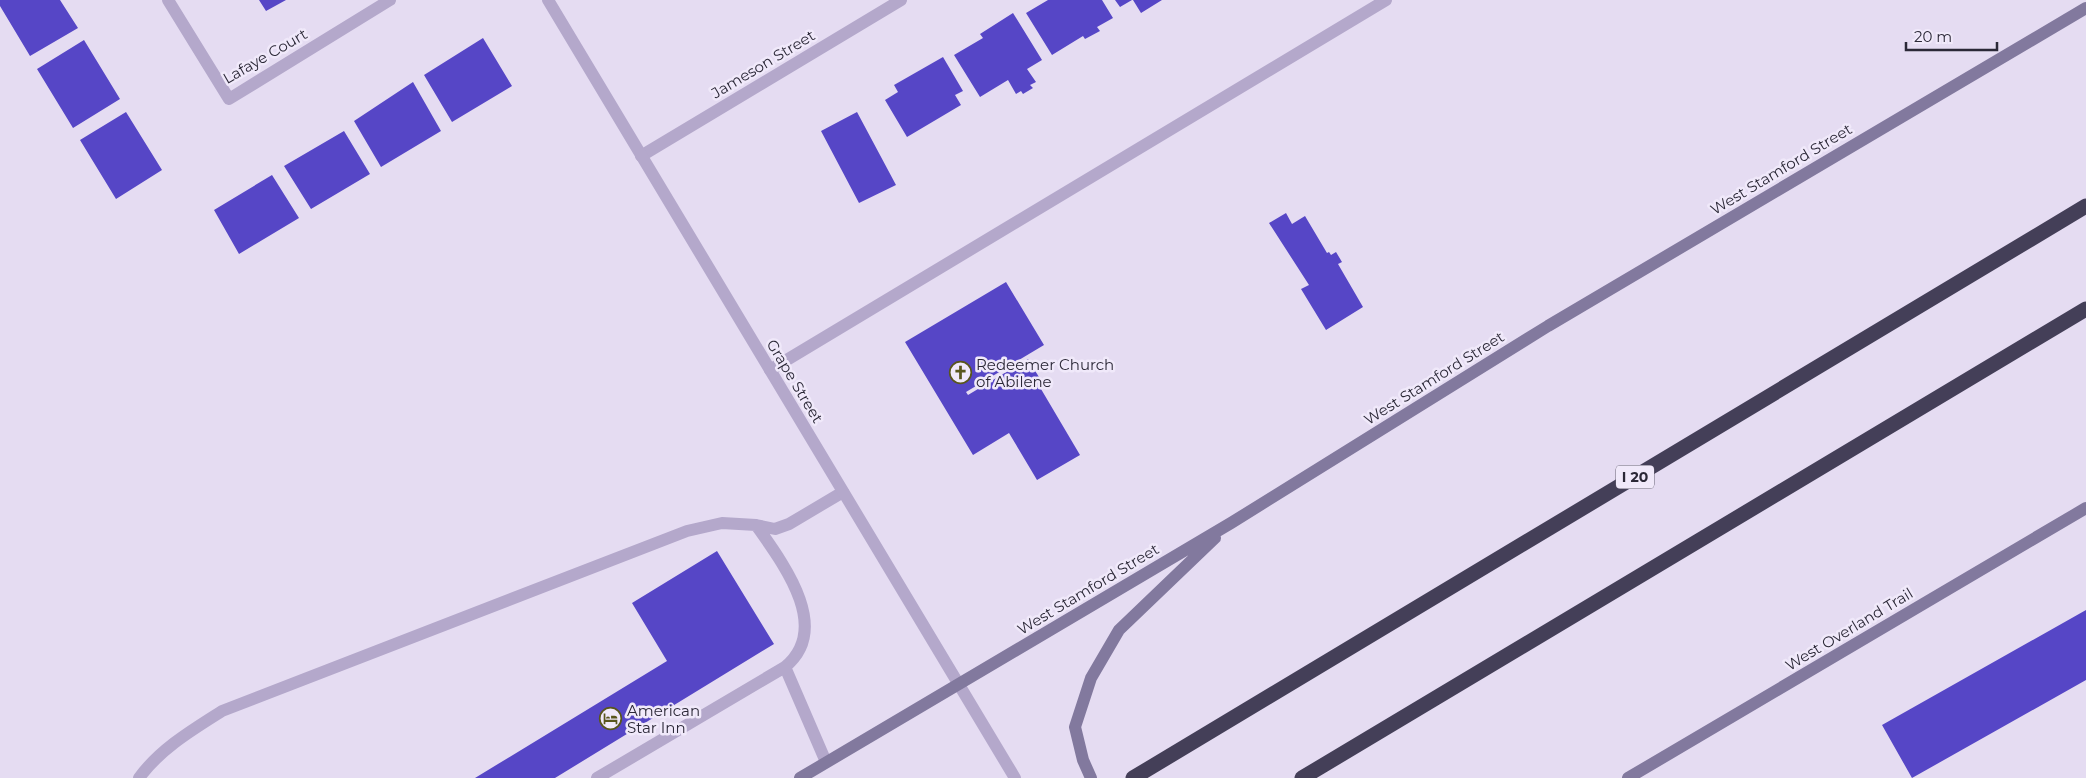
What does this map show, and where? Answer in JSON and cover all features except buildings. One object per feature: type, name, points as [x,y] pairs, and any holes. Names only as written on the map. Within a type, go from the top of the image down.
[{"type":"highway","name":"I 20","points":[[1133,778],[2086,206]]},
{"type":"highway","points":[[1302,778],[2086,309]]},
{"type":"main road","name":"West Stamford Street","points":[[800,778],[1231,522],[1557,321],[2086,8]]},
{"type":"main road","name":"West Overland Trail","points":[[1628,778],[2086,508]]},
{"type":"main road","points":[[1091,778],[1083,760],[1075,727],[1091,678],[1119,630],[1231,522]]},
{"type":"street","name":"Lafaye Court","points":[[168,0],[229,99],[390,0]]},
{"type":"street","name":"Grape Street","points":[[548,0],[1016,778]]},
{"type":"street","name":"Jameson Street","points":[[642,156],[902,0]]},
{"type":"street","points":[[770,370],[1386,0]]},
{"type":"street","points":[[139,778],[149,764],[175,742],[222,710],[687,531],[722,523],[756,525],[775,529],[789,524],[843,492]]},
{"type":"street","points":[[596,778],[785,667],[795,659],[803,642],[805,622],[798,594],[779,557],[756,525]]},
{"type":"street","points":[[785,667],[826,762]]},
{"type":"place","name":"Redeemer Church of Abilene","points":[[960,373]]},
{"type":"place","name":"American Star Inn","points":[[611,719]]}]
